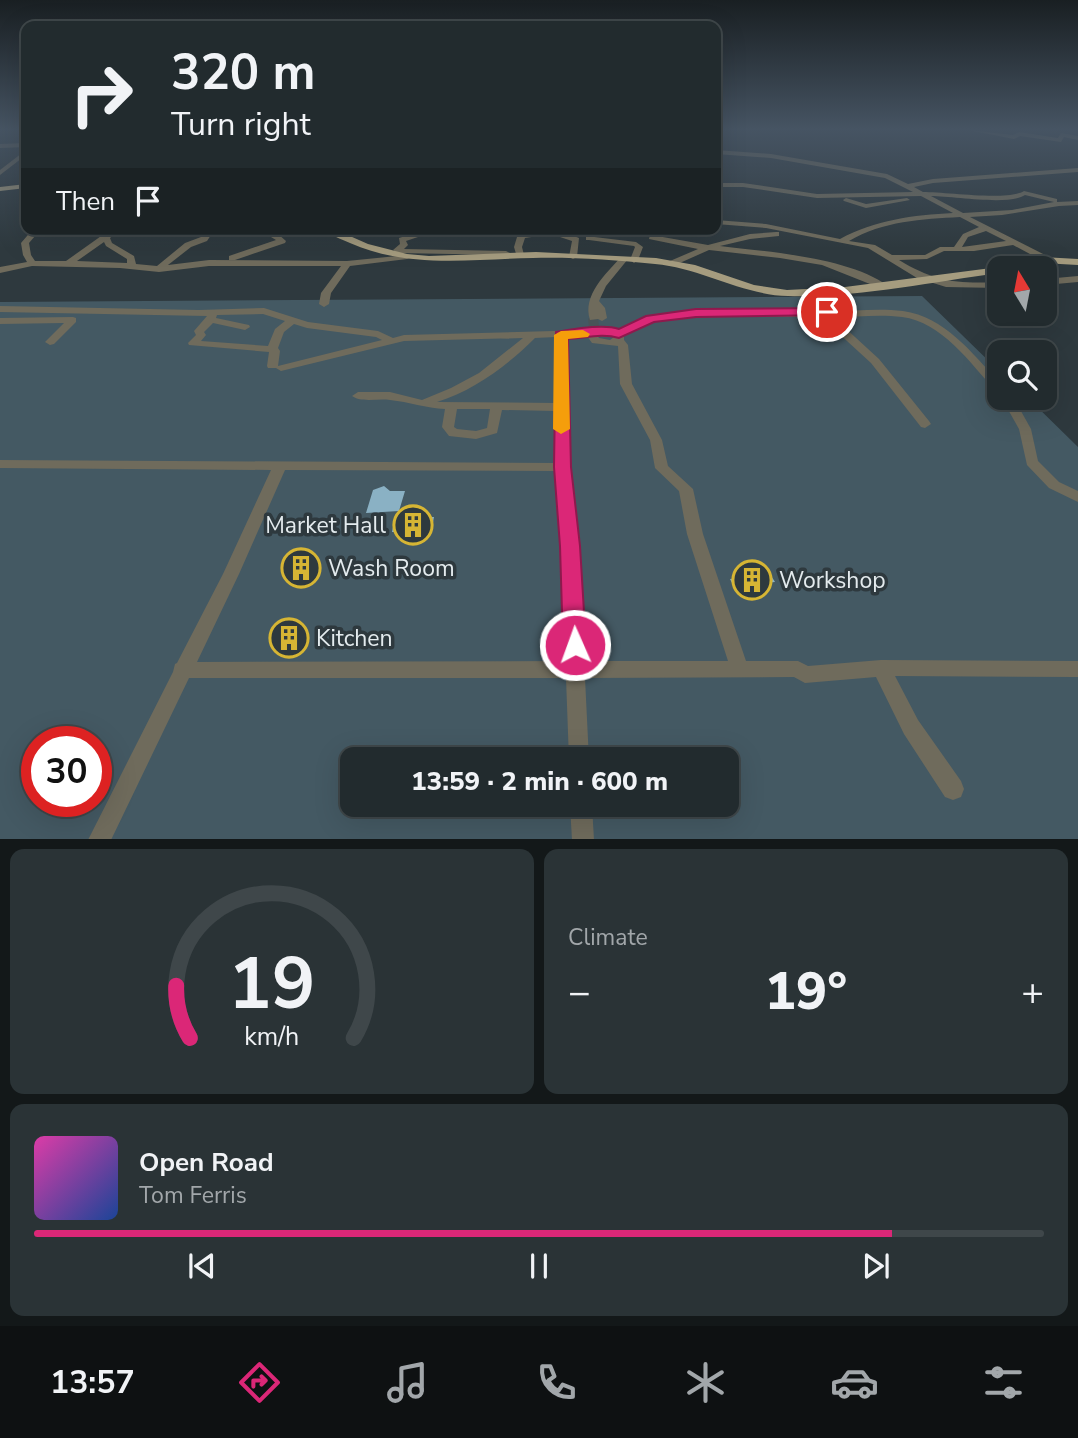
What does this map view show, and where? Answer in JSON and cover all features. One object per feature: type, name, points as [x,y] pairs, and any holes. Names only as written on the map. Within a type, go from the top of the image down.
[{"type":"main road","points":[[0,189],[21,187]]},
{"type":"main road","points":[[340,235],[373,249],[407,257],[520,254],[673,263],[766,291],[810,293],[987,272]]},
{"type":"main road","points":[[1057,261],[1078,262]]},
{"type":"street","points":[[856,169],[887,176],[910,186],[1041,256]]},
{"type":"street","points":[[910,186],[967,178],[1078,170]]},
{"type":"street","points":[[967,178],[975,179]]},
{"type":"street","points":[[721,185],[836,197],[925,194],[991,198],[1019,201],[1013,206],[1021,209]]},
{"type":"street","points":[[991,198],[1021,196],[1024,193],[1078,203]]},
{"type":"street","points":[[836,197],[866,206],[906,200],[937,201]]},
{"type":"street","points":[[991,198],[1003,198]]},
{"type":"street","points":[[842,242],[852,235],[900,221],[1002,213],[1063,202]]},
{"type":"street","points":[[721,222],[804,233],[871,247],[926,281],[956,287],[987,286]]},
{"type":"street","points":[[730,222],[740,231]]},
{"type":"street","points":[[958,248],[971,231],[990,228]]},
{"type":"street","points":[[673,263],[709,248],[761,235],[804,233]]},
{"type":"street","points":[[32,235],[25,243],[32,263]]},
{"type":"street","points":[[69,263],[107,235]]},
{"type":"street","points":[[111,235],[109,244],[131,258],[132,266]]},
{"type":"street","points":[[159,269],[188,245],[204,239],[207,235]]},
{"type":"street","points":[[232,258],[282,241],[274,235]]},
{"type":"street","points":[[397,250],[404,244],[402,240],[410,235]]},
{"type":"street","points":[[435,235],[440,240],[439,248],[445,254]]},
{"type":"street","points":[[373,249],[445,254],[520,254],[517,235]]},
{"type":"street","points":[[565,235],[576,240],[573,257]]},
{"type":"street","points":[[653,235],[638,245],[629,260],[599,287],[592,307],[598,326],[592,338],[600,342],[619,337],[637,324],[662,316],[696,313],[903,314],[935,324],[948,333],[987,375]]},
{"type":"street","points":[[663,235],[709,248],[820,262],[847,269],[883,286]]},
{"type":"street","points":[[589,238],[638,245]]},
{"type":"street","points":[[888,258],[928,257],[943,249],[978,248],[1016,242]]},
{"type":"street","points":[[0,270],[32,263],[159,269],[209,263],[347,264],[407,257]]},
{"type":"street","points":[[324,304],[326,293],[347,264]]},
{"type":"street","points":[[1057,281],[1078,279]]},
{"type":"street","points":[[0,309],[212,316],[264,310],[315,327],[378,334],[390,340]]},
{"type":"street","points":[[827,312],[839,328],[875,361],[925,424]]},
{"type":"street","points":[[212,316],[245,327]]},
{"type":"street","points":[[212,316],[199,331],[201,335],[193,342],[272,349],[275,351],[276,367],[390,340],[421,337],[561,335],[598,326],[619,337],[623,349],[626,384],[636,408],[656,440],[662,468],[686,489],[695,534],[740,669]]},
{"type":"street","points":[[0,321],[73,320],[50,342]]},
{"type":"street","points":[[272,349],[279,331],[293,320]]},
{"type":"street","points":[[561,335],[562,467],[570,546],[578,747]]},
{"type":"street","points":[[420,403],[457,390],[508,358],[531,336]]},
{"type":"street","points":[[358,396],[390,396],[451,406],[561,407]]},
{"type":"street","points":[[451,406],[448,426],[453,433],[476,435],[493,429],[496,406]]},
{"type":"street","points":[[1015,410],[1026,429],[1032,462],[1054,485],[1078,497]]},
{"type":"street","points":[[0,464],[562,467]]},
{"type":"street","points":[[99,839],[231,574],[280,465]]},
{"type":"street","points":[[881,668],[911,727],[953,789]]},
{"type":"street","points":[[181,670],[798,669],[805,675],[881,668],[1078,668]]},
{"type":"street","points":[[582,817],[583,839]]},
{"type":"shaded area","points":[[922,296],[987,359],[987,410],[1040,410],[1078,447],[1078,839],[0,839],[0,302]]},
{"type":"building","points":[[384,486],[390,491],[405,491],[399,511],[366,513],[373,490]]},
{"type":"building","name":"Market Hall","points":[[395,517],[434,517],[431,533],[392,532]]},
{"type":"building","name":"Workshop","points":[[770,574],[775,582],[734,587],[730,579]]},
{"type":"building","name":"Kitchen","points":[[284,628],[301,629],[296,644],[278,642]]},
{"type":"tunnel","points":[[593,318],[594,327]]},
{"type":"slow traffic","points":[[561,429],[561,335],[583,334]]},
{"type":"place","name":"Market Hall","points":[[413,525]]},
{"type":"place","name":"Wash Room","points":[[301,568]]},
{"type":"place","name":"Workshop","points":[[752,580]]},
{"type":"place","name":"Kitchen","points":[[289,638]]},
{"type":"route","points":[[575,645],[570,546],[562,467],[561,335],[591,334],[605,328],[619,334],[651,319],[696,313],[827,312]]}]
